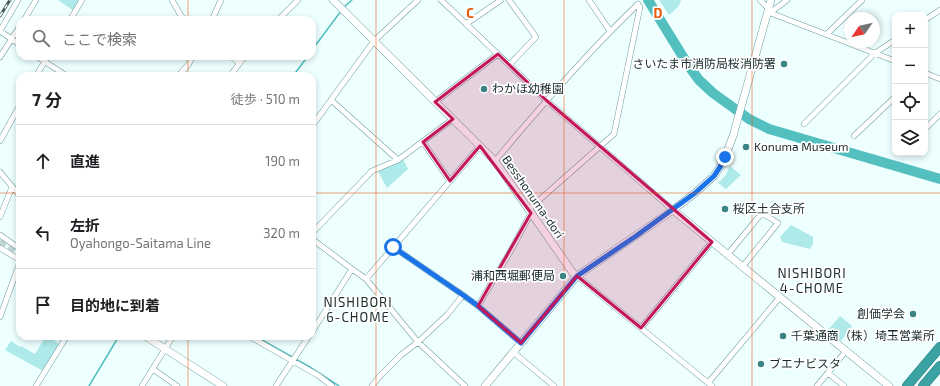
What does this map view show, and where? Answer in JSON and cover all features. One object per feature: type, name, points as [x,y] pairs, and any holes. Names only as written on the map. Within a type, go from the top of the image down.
[{"type":"highway","points":[[907,386],[940,347]]},
{"type":"highway","points":[[912,386],[940,354]]},
{"type":"highway","points":[[923,386],[940,366]]},
{"type":"highway","points":[[928,386],[940,372]]},
{"type":"street","points":[[16,42],[0,31],[18,0]]},
{"type":"street","points":[[26,16],[36,0]]},
{"type":"street","points":[[72,16],[82,0]]},
{"type":"street","points":[[172,0],[181,16]]},
{"type":"street","points":[[214,16],[221,0]]},
{"type":"street","points":[[282,16],[298,0]]},
{"type":"street","name":"Besshonuma-dori","points":[[333,0],[495,161],[573,273],[710,384]]},
{"type":"street","points":[[441,0],[546,100],[673,210],[888,386]]},
{"type":"street","points":[[466,24],[501,0]]},
{"type":"street","points":[[509,0],[536,37],[509,65]]},
{"type":"street","points":[[589,0],[610,31]]},
{"type":"street","points":[[760,0],[769,11],[892,60]]},
{"type":"street","points":[[485,386],[577,276],[673,210],[714,176],[730,146],[771,0]]},
{"type":"street","points":[[769,11],[787,0]]},
{"type":"street","points":[[827,34],[862,0]]},
{"type":"street","points":[[316,121],[374,41],[416,1]]},
{"type":"street","points":[[478,306],[510,252],[530,211],[614,134],[639,6],[610,31],[546,100],[495,161]]},
{"type":"street","points":[[928,18],[940,10]]},
{"type":"street","points":[[0,57],[16,32]]},
{"type":"street","points":[[804,124],[875,53],[892,42]]},
{"type":"street","points":[[435,102],[498,54]]},
{"type":"street","points":[[42,60],[61,72]]},
{"type":"street","points":[[182,72],[191,60]]},
{"type":"street","points":[[236,60],[239,63]]},
{"type":"street","points":[[233,72],[242,60]]},
{"type":"street","points":[[39,72],[45,62]]},
{"type":"street","points":[[928,74],[940,79]]},
{"type":"street","points":[[331,100],[398,160]]},
{"type":"street","points":[[854,136],[892,100]]},
{"type":"street","points":[[0,141],[16,112]]},
{"type":"street","points":[[928,126],[940,114]]},
{"type":"street","points":[[316,229],[372,170],[398,160],[453,119]]},
{"type":"street","points":[[423,142],[450,181]]},
{"type":"street","points":[[366,279],[480,146]]},
{"type":"street","points":[[0,172],[16,192]]},
{"type":"street","points":[[0,217],[12,187]]},
{"type":"street","points":[[728,254],[762,213],[778,223],[743,266]]},
{"type":"street","points":[[0,235],[16,245]]},
{"type":"street","points":[[316,242],[366,279],[418,342],[465,386]]},
{"type":"street","points":[[641,328],[712,242]]},
{"type":"street","points":[[393,247],[478,306],[521,343]]},
{"type":"street","points":[[0,248],[16,258]]},
{"type":"street","points":[[316,326],[352,269]]},
{"type":"street","points":[[0,317],[16,272]]},
{"type":"street","points":[[372,386],[401,355],[418,342],[447,315],[463,295]]},
{"type":"street","points":[[710,384],[780,297]]},
{"type":"street","points":[[36,386],[65,340]]},
{"type":"street","points":[[152,340],[223,386]]},
{"type":"street","points":[[142,386],[170,340]]},
{"type":"street","points":[[256,340],[294,360],[332,386]]},
{"type":"street","points":[[276,386],[306,340]]},
{"type":"street","points":[[817,386],[846,351]]},
{"type":"street","points":[[513,352],[554,386]]},
{"type":"street","points":[[153,368],[177,386]]},
{"type":"street","points":[[828,372],[844,386]]},
{"type":"highlighted area","points":[[498,54],[546,100],[712,242],[641,328],[577,276],[521,343],[478,306],[531,213],[480,146],[450,181],[423,142],[453,119],[435,102]]},
{"type":"shaded area","points":[[58,0],[82,0],[74,11]]},
{"type":"shaded area","points":[[659,0],[681,0],[679,6],[669,15]]},
{"type":"shaded area","points":[[403,159],[408,169],[387,188],[378,171]]},
{"type":"shaded area","points":[[730,166],[741,175],[726,189],[718,183],[726,175]]},
{"type":"shaded area","points":[[791,225],[813,237],[813,244],[810,249],[782,242],[780,237]]},
{"type":"shaded area","points":[[840,316],[852,326],[841,341],[828,330]]},
{"type":"shaded area","points":[[44,340],[53,340],[59,344],[43,371],[5,350],[11,341],[35,354]]},
{"type":"waterway","points":[[344,7],[352,0]]},
{"type":"waterway","points":[[648,0],[688,65],[699,80],[713,93],[749,119],[769,129],[940,179]]},
{"type":"waterway","points":[[316,45],[341,11]]},
{"type":"waterway","points":[[296,72],[305,60]]},
{"type":"waterway","points":[[89,386],[117,340]]},
{"type":"waterway","points":[[262,340],[308,366],[339,386]]},
{"type":"tunnel","points":[[0,241],[16,251]]},
{"type":"railway","points":[[0,16],[10,0]]},
{"type":"place","name":"さいたま市消防局桜消防署","points":[[784,64]]},
{"type":"place","name":"わかほ幼稚園","points":[[484,89]]},
{"type":"place","name":"Konuma Museum","points":[[746,147]]},
{"type":"place","name":"桜区土合支所","points":[[725,209]]},
{"type":"place","name":"浦和西堀郵便局","points":[[563,276]]},
{"type":"place","name":"創価学会","points":[[913,314]]},
{"type":"place","name":"千葉通商（株）埼玉営業所","points":[[783,336]]},
{"type":"place","name":"ブエナビスタ","points":[[761,364]]},
{"type":"district","name":"NISHIBORI 4-CHOME","points":[[812,280]]},
{"type":"district","name":"NISHIBORI 6-CHOME","points":[[358,310]]},
{"type":"route","points":[[393,247],[478,306],[521,343],[577,276],[673,210],[695,193],[714,176],[725,157]]}]
